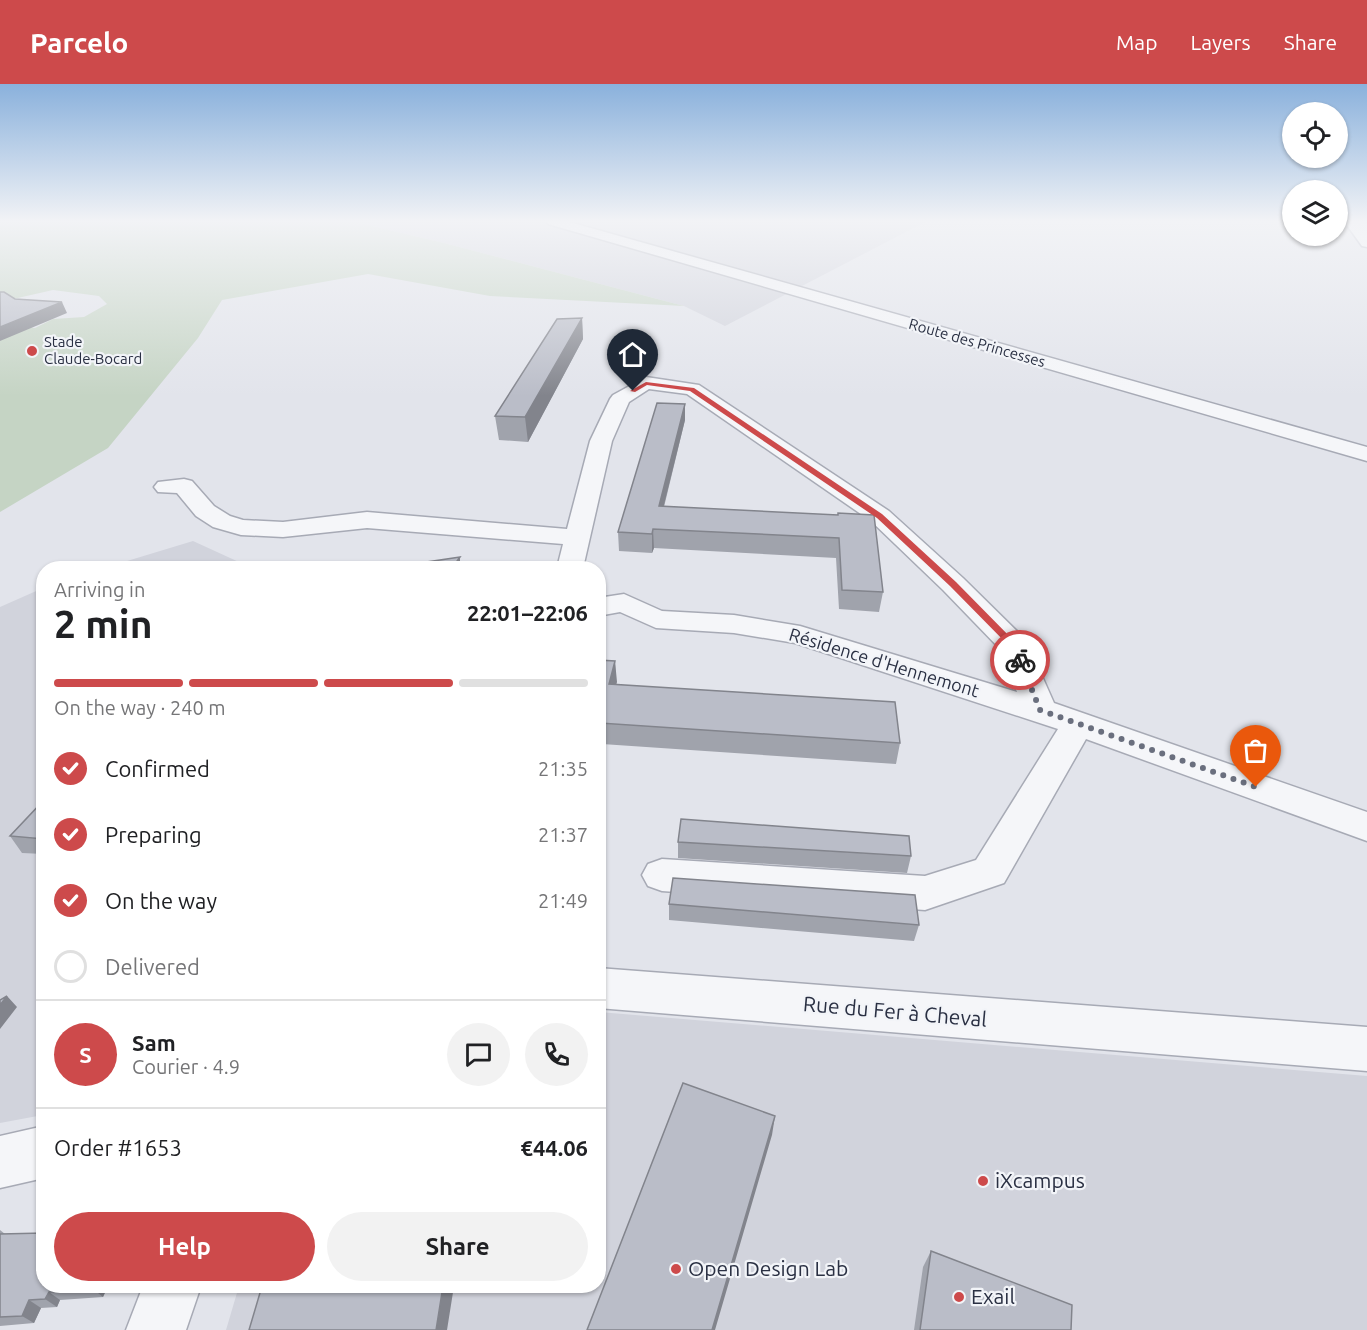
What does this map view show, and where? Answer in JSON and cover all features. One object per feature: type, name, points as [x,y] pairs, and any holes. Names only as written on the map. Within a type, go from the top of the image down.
[{"type":"street","name":"Route des Princesses","points":[[755,279],[1367,454]]},
{"type":"street","points":[[572,561],[601,441],[620,399],[646,383],[692,389],[880,516],[953,584],[1015,647],[1040,710]]},
{"type":"street","points":[[166,487],[184,486],[205,511],[224,522],[252,528],[274,530],[367,520],[578,538]]},
{"type":"street","name":"Résidence d'Hennemont","points":[[606,606],[624,603],[656,619],[734,624],[800,635],[1040,710],[1367,826]]},
{"type":"street","points":[[662,876],[925,893],[990,872],[1078,723]]},
{"type":"street","name":"Rue du Fer à Cheval","points":[[606,989],[1367,1049]]},
{"type":"street","points":[[0,1162],[36,1154]]},
{"type":"street","points":[[156,1330],[169,1293]]},
{"type":"shaded area","points":[[582,279],[815,279],[725,326],[684,306]]},
{"type":"shaded area","points":[[193,541],[237,561],[127,561]]},
{"type":"shaded area","points":[[36,591],[36,1116],[0,1123],[0,607]]},
{"type":"shaded area","name":"iXcampus","points":[[606,1013],[1367,1076],[1367,1330],[226,1330],[237,1293],[606,1293]]},
{"type":"green space","points":[[0,279],[339,279],[222,300],[198,338],[108,448],[0,512],[0,324],[35,328],[53,319],[84,317],[107,304],[99,296],[53,290],[0,302]]},
{"type":"green space","points":[[397,279],[582,279],[684,306],[490,296]]},
{"type":"building","points":[[0,292],[15,299],[62,302],[0,327]]},
{"type":"building","points":[[582,318],[525,417],[495,416],[557,319]]},
{"type":"building","points":[[657,403],[685,404],[659,506],[874,515],[883,592],[842,590],[839,538],[653,529],[652,534],[618,532]]},
{"type":"building","points":[[460,557],[457,561],[434,561]]},
{"type":"building","points":[[606,660],[615,661],[609,684],[895,702],[900,743],[606,723]]},
{"type":"building","points":[[36,808],[36,838],[10,836]]},
{"type":"building","points":[[681,819],[909,836],[911,856],[678,842]]},
{"type":"building","points":[[673,878],[915,895],[919,925],[669,904]]},
{"type":"building","name":"Open Design Lab","points":[[683,1083],[775,1116],[712,1330],[587,1330],[601,1293],[606,1293],[606,1281]]},
{"type":"building","points":[[36,1233],[36,1293],[48,1293],[45,1299],[29,1300],[22,1316],[0,1317],[0,1234]]},
{"type":"building","name":"Exail","points":[[931,1251],[1072,1305],[1071,1330],[920,1330]]},
{"type":"building","points":[[260,1293],[442,1293],[436,1330],[249,1330]]},
{"type":"way so far","points":[[1020,660],[1040,710],[1256,787]]},
{"type":"place","name":"Stade Claude-Bocard","points":[[32,351]]},
{"type":"place","name":"iXcampus","points":[[983,1181]]},
{"type":"place","name":"Open Design Lab","points":[[676,1269]]},
{"type":"place","name":"Exail","points":[[959,1297]]},
{"type":"route","points":[[633,391],[646,383],[692,389],[880,516],[953,584],[1015,647],[1020,660]]}]
